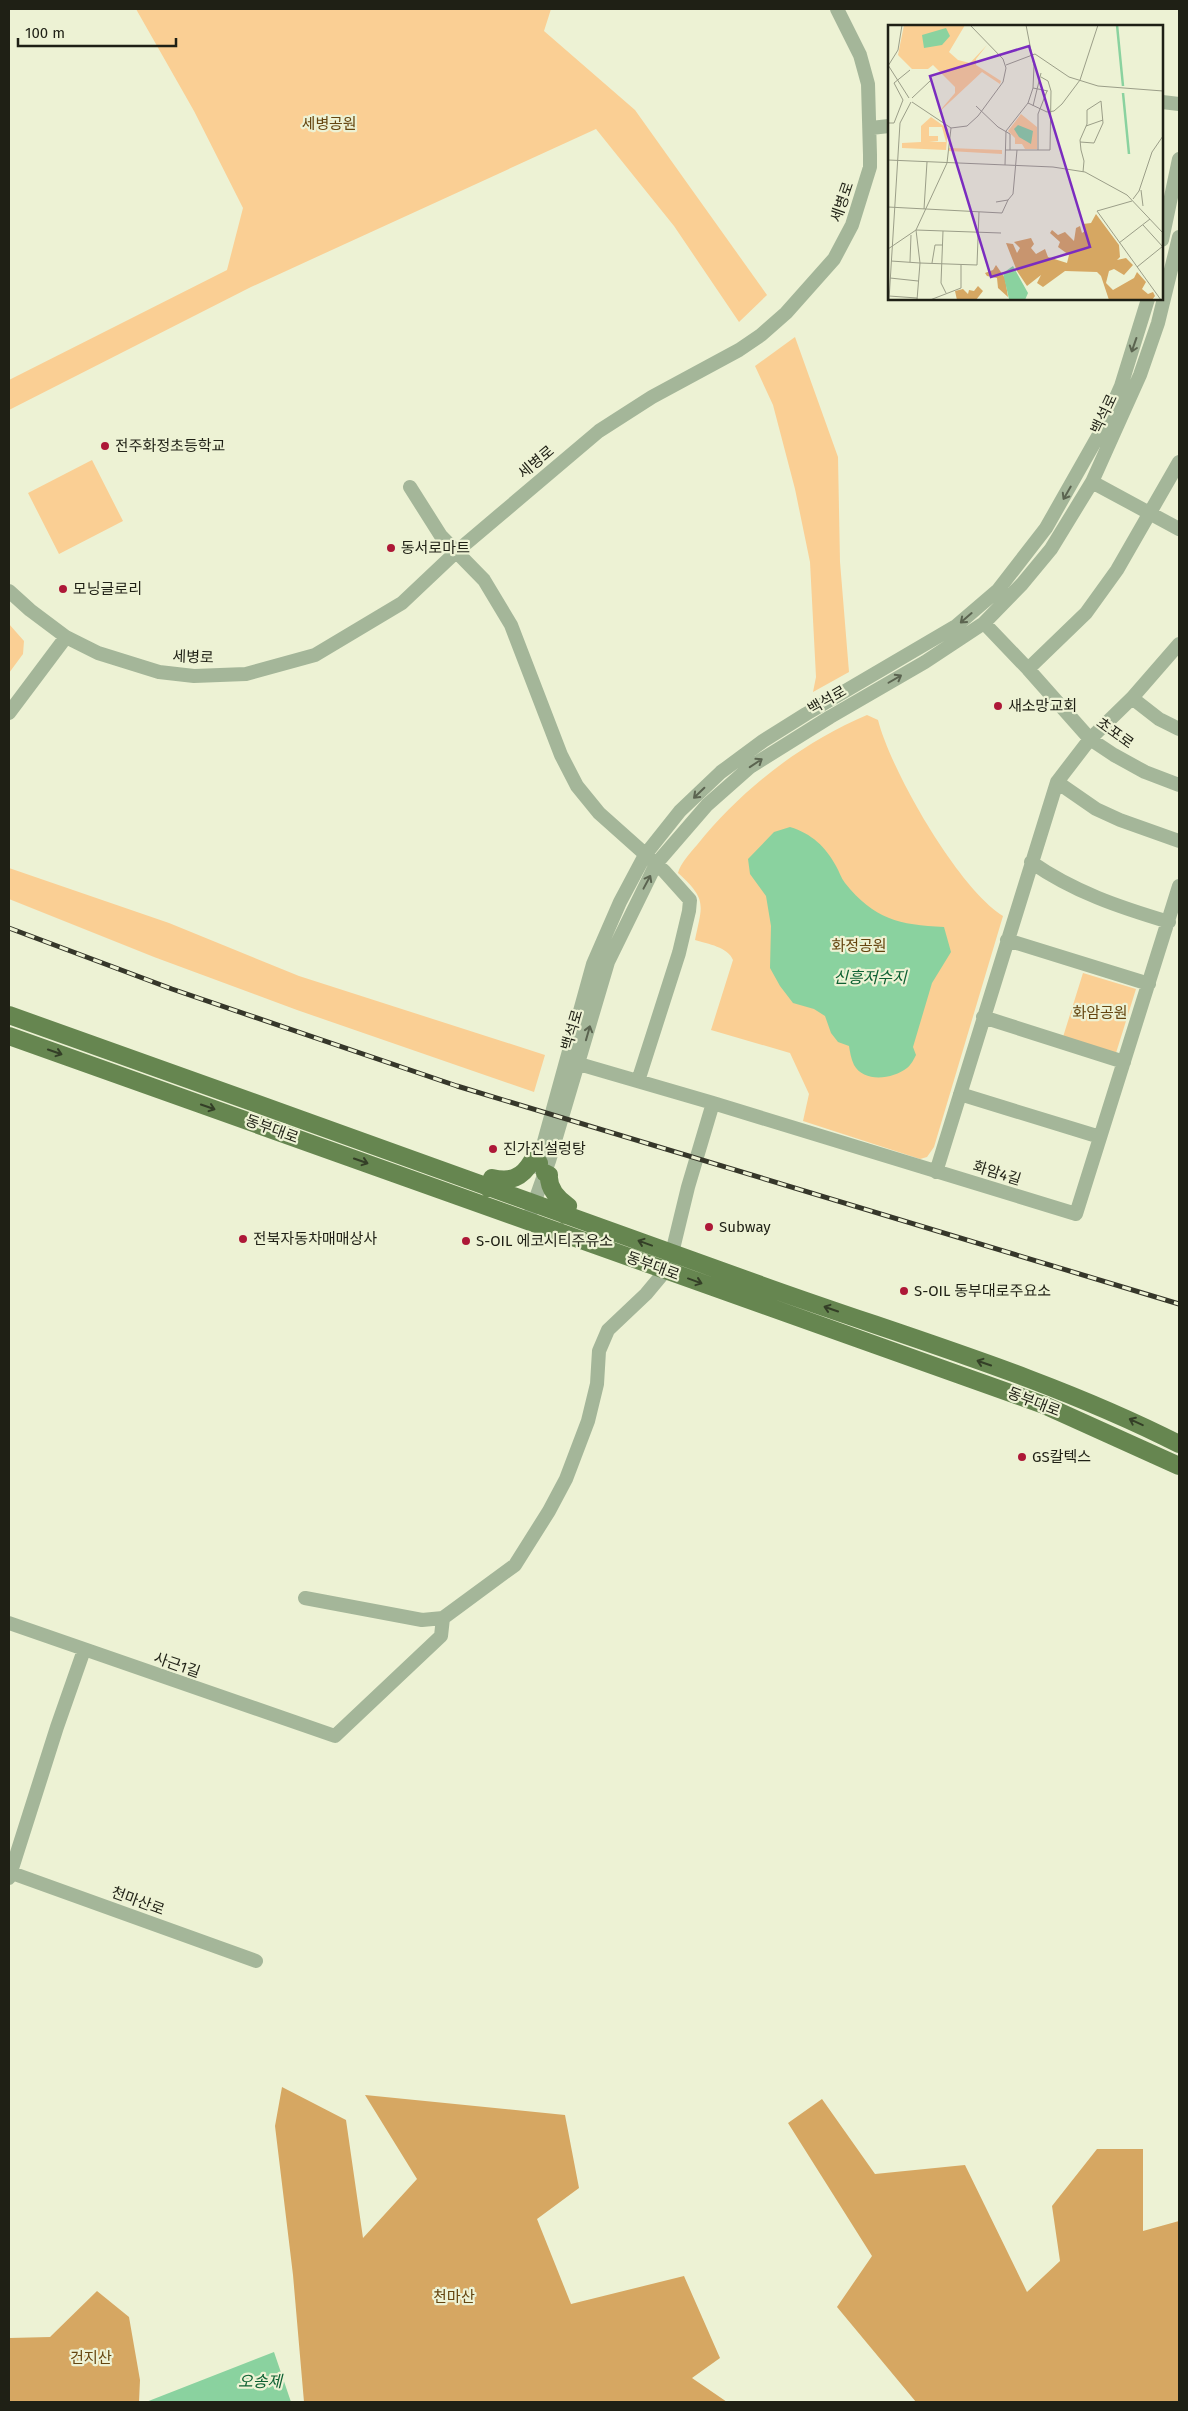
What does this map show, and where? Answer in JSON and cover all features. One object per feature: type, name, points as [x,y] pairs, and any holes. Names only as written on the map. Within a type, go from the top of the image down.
[{"type":"main road","name":"동부대로","points":[[9,1015],[488,1188],[527,1210],[565,1215],[1003,1369],[1133,1420],[1179,1444]]},
{"type":"main road","name":"동부대로","points":[[9,1036],[527,1210],[666,1270],[1044,1405],[1179,1466]]},
{"type":"main road","points":[[488,1188],[492,1178],[506,1181],[519,1177],[532,1161],[543,1164],[549,1175],[548,1181],[559,1199],[568,1206],[565,1215]]},
{"type":"street","name":"세병로","points":[[9,591],[30,610],[66,637],[98,653],[159,672],[194,676],[246,674],[315,655],[402,602],[456,552],[599,431],[652,397],[739,350],[761,335],[786,313],[834,260],[852,225],[870,167],[871,128],[868,84],[860,54],[837,9]]},
{"type":"street","points":[[1163,102],[1179,104]]},
{"type":"street","points":[[871,128],[888,126]]},
{"type":"street","points":[[1163,235],[1179,159]]},
{"type":"street","name":"백석로","points":[[563,1096],[579,1064],[608,962],[651,859],[750,767],[822,722],[925,662],[984,623],[1022,584],[1051,549],[1092,482],[1140,375],[1158,323],[1179,237]]},
{"type":"street","name":"백석로","points":[[527,1210],[563,1096],[593,964],[620,902],[651,859],[680,811],[721,772],[806,714],[956,626],[998,590],[1046,528],[1101,431],[1121,386],[1148,300]]},
{"type":"street","points":[[1028,669],[1086,613],[1117,570],[1151,514],[1179,462]]},
{"type":"street","points":[[1092,482],[1179,529]]},
{"type":"street","points":[[410,487],[441,536],[484,580],[511,625],[561,755],[578,786],[599,814],[651,859],[690,900],[679,953],[638,1081]]},
{"type":"street","name":"초포로","points":[[984,623],[1090,738],[1114,756],[1144,772],[1179,785]]},
{"type":"street","points":[[9,714],[66,637]]},
{"type":"street","points":[[936,1172],[1057,782],[1090,738],[1132,698],[1179,644]]},
{"type":"street","points":[[1132,698],[1159,719],[1179,729]]},
{"type":"street","points":[[1057,782],[1096,809],[1120,820],[1179,841]]},
{"type":"street","points":[[1031,862],[1055,879],[1084,894],[1118,907],[1169,922]]},
{"type":"street","name":"화암4길","points":[[579,1064],[1076,1214],[1179,886]]},
{"type":"street","points":[[1007,940],[1149,984]]},
{"type":"street","points":[[983,1017],[1124,1062]]},
{"type":"street","points":[[960,1094],[1100,1137]]},
{"type":"street","points":[[305,1598],[422,1620],[443,1618],[515,1565],[524,1553],[566,1479],[578,1450],[597,1384],[599,1351],[608,1330],[646,1294],[666,1270],[699,1146],[713,1103]]},
{"type":"street","name":"사근1길","points":[[9,1623],[335,1736],[441,1636],[443,1618]]},
{"type":"street","points":[[9,1874],[84,1650]]},
{"type":"street","name":"천마산로","points":[[9,1874],[256,1961]]},
{"type":"green space","name":"세병공원","points":[[136,9],[551,9],[544,31],[635,110],[767,295],[739,322],[674,226],[596,129],[251,287],[9,410],[9,380],[227,270],[243,208],[194,111]]},
{"type":"green space","points":[[795,337],[838,457],[840,562],[849,672],[813,692],[816,677],[810,562],[795,489],[773,405],[755,366]]},
{"type":"green space","points":[[92,460],[123,521],[59,554],[28,493]]},
{"type":"green space","points":[[9,624],[24,641],[23,654],[9,673]]},
{"type":"green space","name":"화정공원","points":[[867,715],[878,720],[885,742],[897,768],[928,827],[966,881],[985,902],[1003,916],[934,1147],[927,1157],[920,1159],[803,1121],[809,1094],[790,1053],[711,1030],[733,960],[722,949],[695,940],[700,919],[700,904],[694,890],[678,873],[686,858],[715,824],[753,787],[819,739]]},
{"type":"green space","points":[[9,868],[169,923],[299,976],[545,1055],[534,1092],[297,1010],[154,957],[9,899]]},
{"type":"green space","name":"화암공원","points":[[1083,973],[1136,989],[1116,1053],[1063,1037]]},
{"type":"green space","name":"천마산","points":[[282,2087],[346,2120],[363,2238],[417,2179],[365,2095],[565,2115],[579,2188],[537,2219],[571,2304],[684,2276],[720,2358],[692,2378],[727,2402],[304,2402],[293,2275],[275,2126]]},
{"type":"green space","points":[[822,2099],[875,2174],[965,2165],[1027,2292],[1060,2261],[1052,2206],[1097,2149],[1143,2149],[1143,2231],[1179,2221],[1179,2402],[916,2402],[837,2307],[872,2256],[788,2123]]},
{"type":"green space","name":"건지산","points":[[97,2291],[129,2317],[140,2380],[139,2402],[9,2401],[9,2338],[50,2337]]},
{"type":"water","name":"신흥저수지","points":[[790,827],[805,833],[822,847],[832,859],[845,883],[866,905],[889,918],[901,922],[944,927],[951,952],[932,983],[913,1047],[916,1055],[910,1065],[901,1072],[887,1077],[871,1077],[859,1071],[853,1063],[849,1046],[838,1042],[831,1033],[825,1016],[814,1009],[793,1003],[780,986],[770,968],[771,926],[766,896],[750,874],[748,859],[774,832]]},
{"type":"water","name":"오송제","points":[[274,2352],[291,2402],[146,2402]]},
{"type":"railway","points":[[9,928],[172,989],[457,1086],[1179,1304]]},
{"type":"place","name":"전주화정초등학교","points":[[105,446]]},
{"type":"place","name":"동서로마트","points":[[391,548]]},
{"type":"place","name":"모닝글로리","points":[[63,589]]},
{"type":"place","name":"새소망교회","points":[[998,706]]},
{"type":"place","name":"진가진설렁탕","points":[[493,1149]]},
{"type":"place","name":"Subway","points":[[709,1227]]},
{"type":"place","name":"전북자동차매매상사","points":[[243,1239]]},
{"type":"place","name":"S-OIL 에코시티주유소","points":[[466,1241]]},
{"type":"place","name":"S-OIL 동부대로주요소","points":[[904,1291]]},
{"type":"place","name":"GS칼텍스","points":[[1022,1457]]}]
